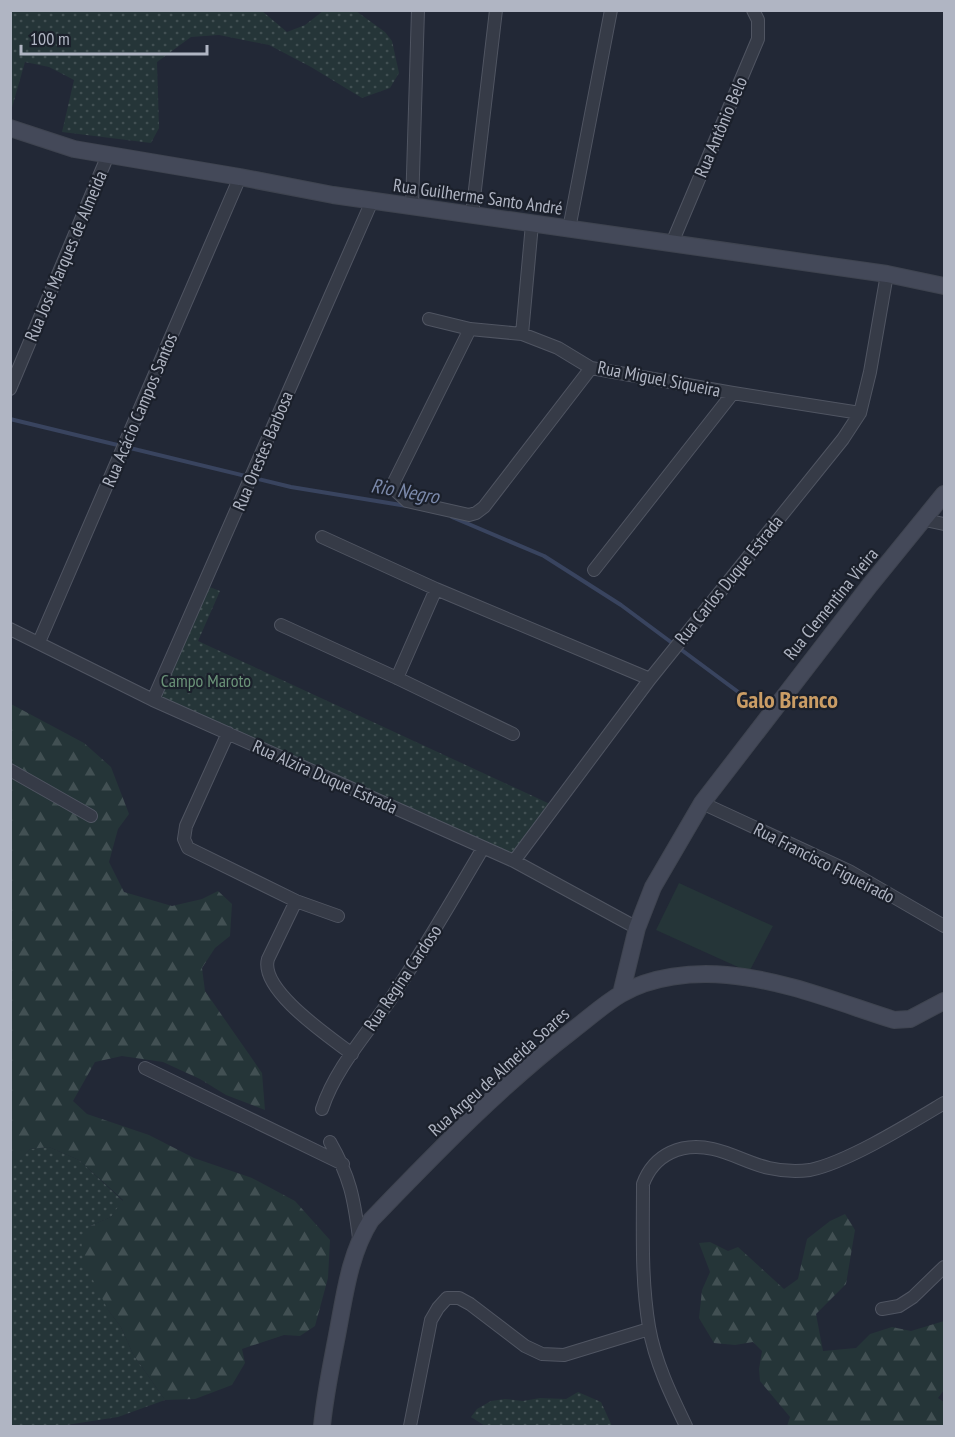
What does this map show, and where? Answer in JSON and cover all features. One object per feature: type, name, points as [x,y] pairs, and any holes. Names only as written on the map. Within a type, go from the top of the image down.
[{"type":"street","points":[[412,207],[418,10]]},
{"type":"street","points":[[472,215],[496,10]]},
{"type":"street","points":[[569,229],[611,10]]},
{"type":"street","name":"Rua Antônio Belo","points":[[672,243],[758,39],[759,20],[753,10]]},
{"type":"street","name":"Rua Guilherme Santo André","points":[[10,128],[74,148],[108,155],[372,201],[886,274],[945,286]]},
{"type":"street","name":"Rua José Marques de Almeida","points":[[10,389],[108,155]]},
{"type":"street","name":"Rua Acácio Campos Santos","points":[[39,642],[240,177]]},
{"type":"street","name":"Rua Orestes Barbosa","points":[[153,700],[372,201]]},
{"type":"street","points":[[522,334],[532,224]]},
{"type":"street","name":"Rua Carlos Duque Estrada","points":[[514,861],[650,679],[843,439],[860,413],[870,372],[886,274]]},
{"type":"street","name":"Rua Miguel Siqueira","points":[[429,319],[470,329],[522,334],[558,348],[591,368],[860,413]]},
{"type":"street","points":[[470,329],[394,482],[395,490],[407,501],[469,515],[476,513],[484,507],[591,368]]},
{"type":"street","points":[[594,570],[733,393]]},
{"type":"street","name":"Rua Clementina Vieira","points":[[621,994],[638,928],[653,887],[702,803],[870,585],[945,494]]},
{"type":"street","points":[[925,520],[945,524]]},
{"type":"street","points":[[322,537],[436,589],[650,679]]},
{"type":"street","points":[[397,678],[436,589]]},
{"type":"street","points":[[280,625],[513,734]]},
{"type":"street","name":"Rua Alzira Duque Estrada","points":[[10,628],[153,700],[514,861],[638,928]]},
{"type":"street","points":[[228,733],[186,826],[184,839],[188,848],[296,901],[338,916]]},
{"type":"street","points":[[10,770],[91,816]]},
{"type":"street","name":"Rua Francisco Figueirado","points":[[702,803],[849,872],[945,926]]},
{"type":"street","name":"Rua Regina Cardoso","points":[[322,1109],[352,1054],[442,919],[483,848]]},
{"type":"street","points":[[296,901],[268,959],[269,973],[276,988],[289,1004],[352,1054]]},
{"type":"street","name":"Rua Argeu de Almeida Soares","points":[[322,1426],[348,1277],[359,1238],[371,1220],[499,1093],[551,1047],[621,994],[652,980],[684,975],[726,975],[764,980],[894,1020],[910,1019],[945,1001]]},
{"type":"street","points":[[145,1068],[342,1164]]},
{"type":"street","points":[[686,1426],[664,1381],[649,1329],[642,1268],[643,1184],[647,1174],[670,1151],[687,1147],[712,1149],[767,1168],[788,1172],[809,1170],[830,1164],[867,1146],[945,1103]]},
{"type":"street","points":[[330,1142],[342,1164],[353,1194],[359,1238]]},
{"type":"street","points":[[882,1309],[899,1306],[913,1297],[945,1267]]},
{"type":"street","points":[[410,1426],[431,1320],[447,1298],[459,1298],[470,1304],[525,1346],[542,1353],[564,1355],[649,1329]]},
{"type":"green space","points":[[11,10],[262,11],[287,32],[305,25],[323,11],[356,11],[385,32],[392,41],[399,73],[390,88],[362,98],[269,45],[219,35],[191,37],[157,62],[159,128],[151,143],[62,132],[74,80],[49,67],[25,62],[11,111]]},
{"type":"green space","name":"Campo Maroto","points":[[207,586],[220,591],[198,641],[550,804],[513,855],[159,697]]},
{"type":"green space","points":[[11,704],[84,743],[111,767],[129,814],[118,829],[109,862],[124,892],[172,906],[202,899],[218,891],[232,904],[230,936],[215,948],[202,968],[205,991],[262,1073],[265,1110],[226,1095],[200,1079],[163,1062],[122,1056],[95,1062],[73,1101],[87,1114],[149,1135],[194,1158],[252,1178],[295,1201],[330,1240],[328,1278],[315,1326],[300,1336],[284,1335],[242,1349],[245,1363],[232,1385],[195,1399],[165,1400],[133,1354],[121,1327],[108,1310],[83,1260],[81,1236],[90,1226],[111,1217],[123,1200],[79,1160],[49,1147],[30,1149],[11,1169]]},
{"type":"green space","points":[[679,883],[773,926],[749,972],[656,930]]},
{"type":"green space","points":[[49,1147],[79,1160],[123,1201],[111,1217],[90,1226],[108,1310],[121,1327],[133,1354],[165,1400],[118,1417],[60,1426],[11,1426],[10,1169],[30,1149]]},
{"type":"green space","points":[[845,1214],[855,1230],[846,1284],[816,1314],[823,1351],[856,1348],[870,1334],[892,1327],[911,1331],[944,1321],[944,1390],[938,1398],[944,1402],[944,1426],[787,1426],[790,1417],[760,1381],[762,1351],[753,1342],[735,1345],[714,1343],[699,1318],[702,1290],[710,1272],[699,1243],[710,1242],[728,1251],[738,1247],[784,1289],[798,1279],[807,1239],[830,1221]]},
{"type":"green space","points":[[578,1392],[601,1402],[612,1426],[485,1426],[471,1417],[477,1409],[491,1401],[566,1399]]},
{"type":"waterway","name":"Rio Negro","points":[[10,419],[291,487],[407,506]]},
{"type":"waterway","name":"Rio Negro","points":[[452,517],[544,556],[621,605],[749,700]]},
{"type":"district","name":"Galo Branco","points":[[787,700]]}]
